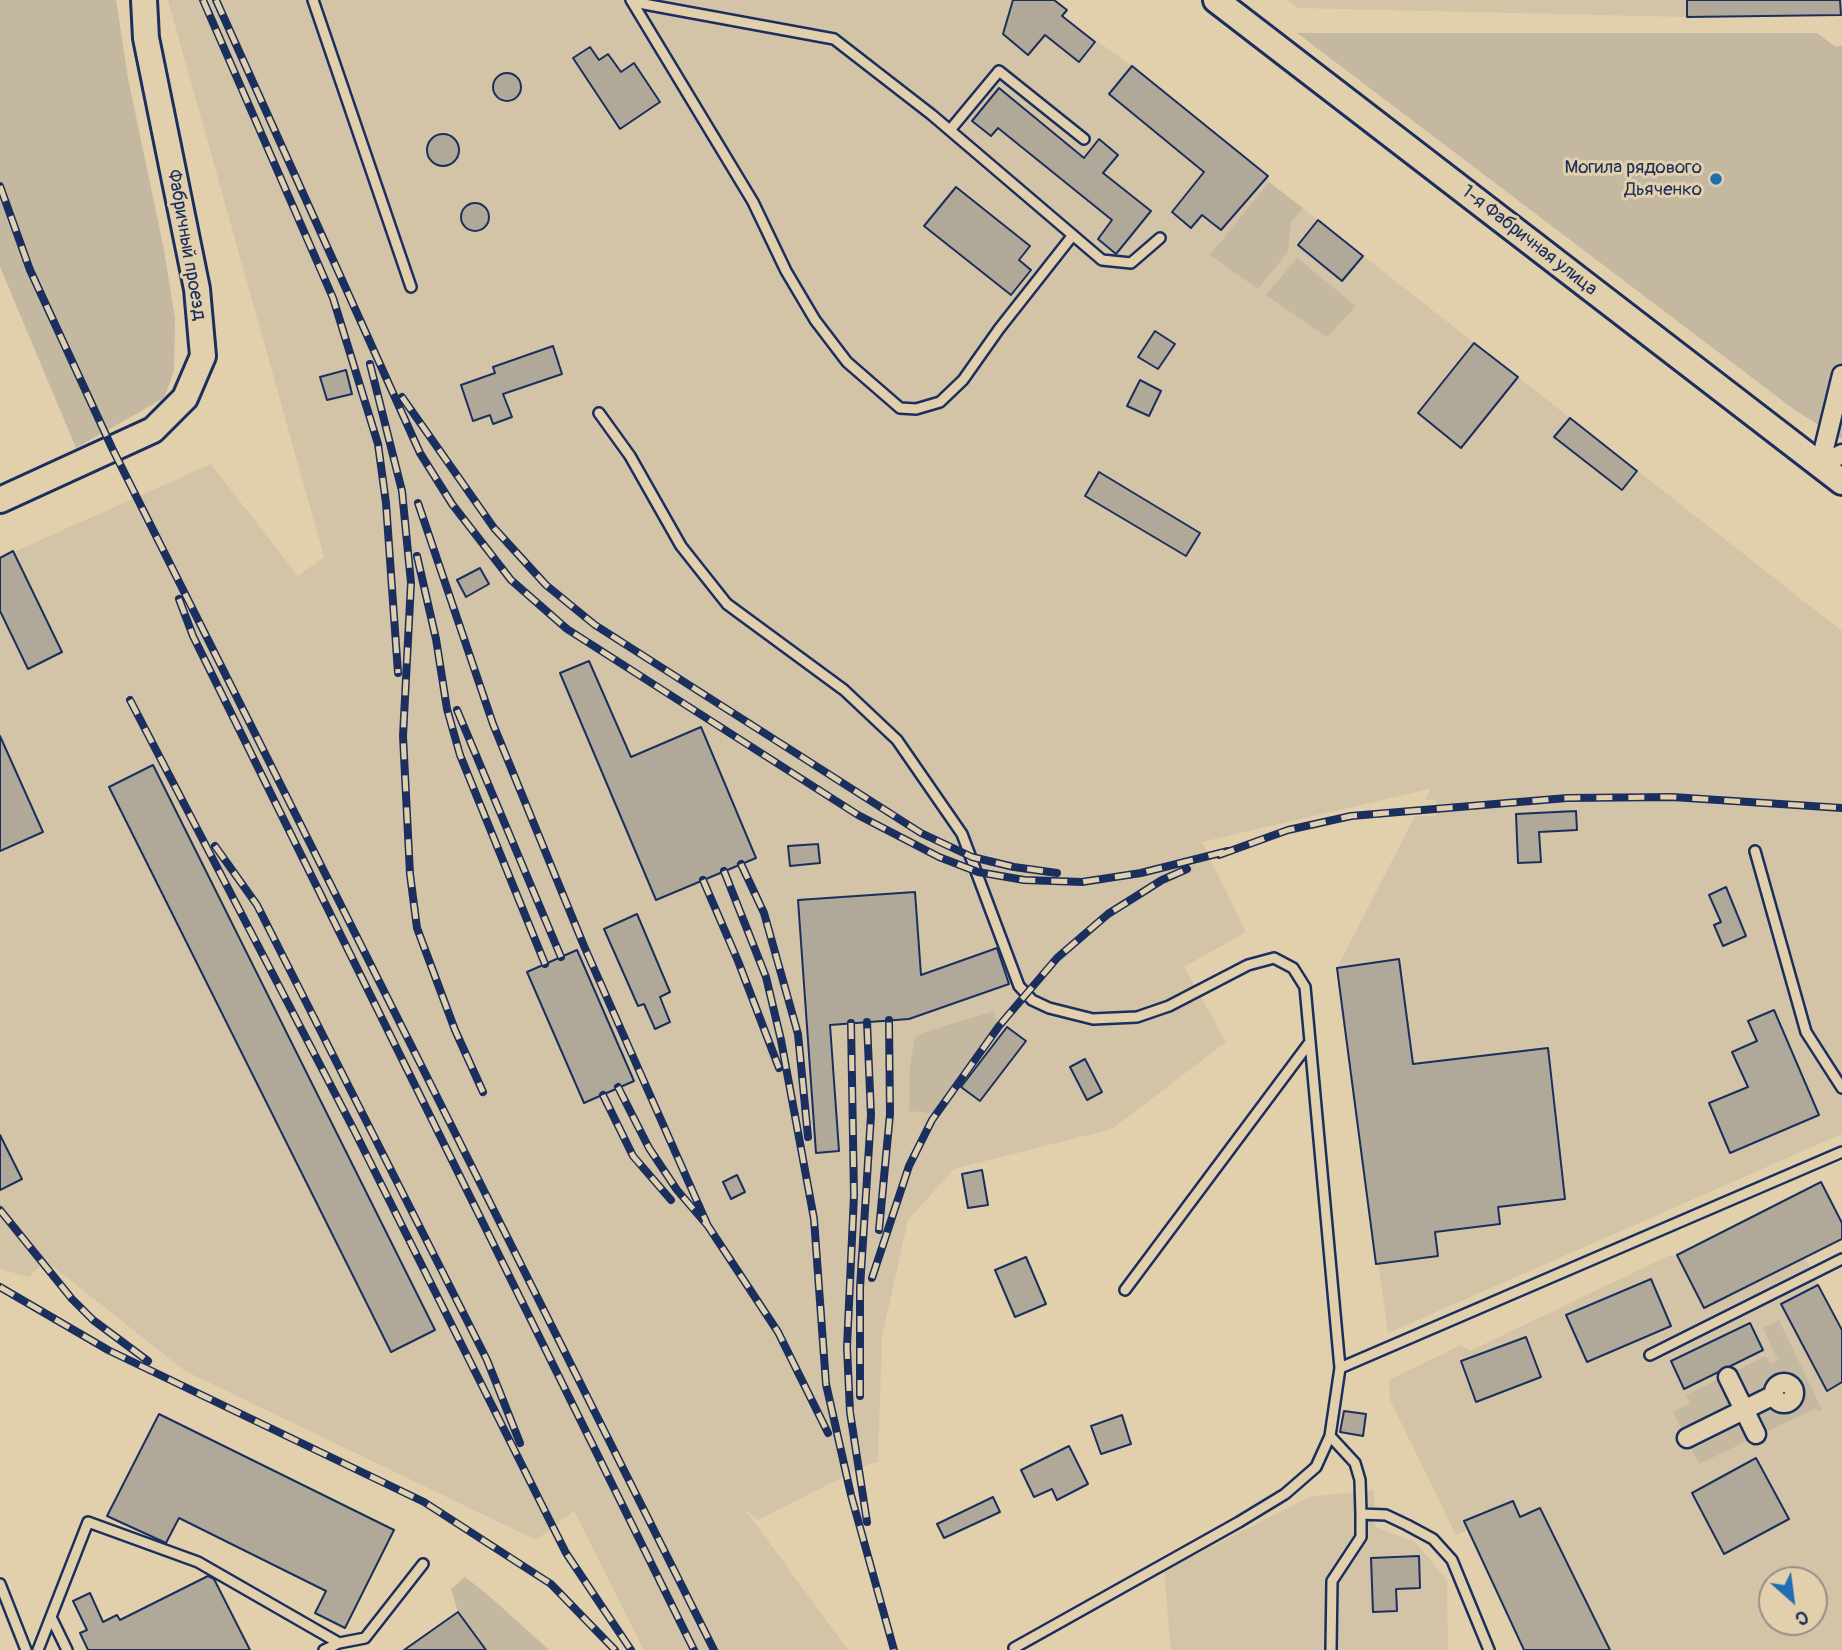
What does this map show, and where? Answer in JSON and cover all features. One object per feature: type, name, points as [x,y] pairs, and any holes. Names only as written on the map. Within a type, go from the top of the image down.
[{"type":"main road","name":"Фабричный проезд","points":[[0,500],[153,430],[184,398],[203,356],[197,289],[146,38],[144,0]]},
{"type":"main road","name":"1-я Фабричная улица","points":[[1216,0],[1831,459],[1842,482]]},
{"type":"street","points":[[1831,459],[1842,375]]},
{"type":"street","points":[[1728,1377],[1756,1434]]},
{"type":"street","points":[[1687,1438],[1744,1410],[1784,1404]]},
{"type":"lane","points":[[313,0],[411,287]]},
{"type":"lane","points":[[631,0],[753,202],[786,271],[815,320],[847,362],[900,408],[916,409],[940,402],[963,380],[999,329],[1073,236]]},
{"type":"lane","points":[[636,0],[644,4],[834,39],[950,130],[1102,260],[1131,263],[1160,238]]},
{"type":"lane","points":[[950,130],[999,71],[1084,139]]},
{"type":"lane","points":[[599,413],[630,456],[681,546],[727,604],[844,690],[897,740],[962,834],[1025,994],[1049,1008],[1093,1019],[1138,1017],[1169,1006],[1248,965],[1274,958],[1293,968],[1305,987],[1340,1368],[1330,1436],[1316,1467],[1285,1494],[1014,1648]]},
{"type":"lane","points":[[1755,850],[1806,1032],[1842,1088]]},
{"type":"lane","points":[[1125,1290],[1310,1042]]},
{"type":"lane","points":[[1340,1368],[1842,1152]]},
{"type":"lane","points":[[1650,1355],[1842,1259]]},
{"type":"lane","points":[[1330,1436],[1355,1463],[1360,1480],[1361,1514],[1361,1537],[1332,1581],[1331,1650]]},
{"type":"lane","points":[[1361,1514],[1386,1515],[1433,1539],[1452,1560],[1489,1650]]},
{"type":"lane","points":[[38,1650],[88,1522],[198,1562],[339,1643]]},
{"type":"lane","points":[[324,1650],[339,1643],[365,1638],[423,1564]]},
{"type":"lane","points":[[0,1584],[26,1650]]},
{"type":"lane","points":[[51,1617],[67,1650]]},
{"type":"shaded area","points":[[0,0],[116,0],[128,78],[164,250],[175,318],[174,371],[164,398],[76,448],[0,267]]},
{"type":"shaded area","points":[[168,0],[1054,0],[1067,10],[1062,16],[1132,66],[1241,153],[1268,176],[1269,182],[1842,631],[1842,1134],[1388,1333],[1337,968],[1415,816],[1436,816],[1436,800],[1425,800],[1430,789],[1202,842],[1246,932],[1184,967],[1226,1042],[1112,1129],[954,1169],[908,1220],[882,1337],[878,1462],[871,1463],[758,1520],[744,1508],[848,1650],[644,1650],[574,1511],[536,1540],[185,1371],[46,1261],[29,1277],[0,1269],[0,558],[211,464],[298,576],[324,557]]},
{"type":"shaded area","points":[[1287,0],[1842,0],[1842,15],[1687,17],[1298,8]]},
{"type":"shaded area","points":[[1297,33],[1817,33],[1836,47],[1842,45],[1842,439],[1796,411]]},
{"type":"shaded area","points":[[1269,182],[1303,208],[1291,222],[1288,252],[1258,289],[1210,255]]},
{"type":"shaded area","points":[[1297,258],[1356,306],[1327,337],[1266,295]]},
{"type":"shaded area","points":[[994,1011],[997,1023],[934,1113],[909,1111],[910,1065],[915,1038],[925,1032]]},
{"type":"shaded area","points":[[1821,1182],[1842,1223],[1842,1239],[1805,1258],[1842,1328],[1842,1650],[1524,1650],[1468,1530],[1456,1535],[1390,1400],[1389,1380],[1461,1345],[1470,1351],[1668,1256],[1677,1255]]},
{"type":"shaded area","points":[[1779,1320],[1822,1410],[1819,1412],[1816,1408],[1699,1464],[1673,1412],[1690,1403],[1686,1395],[1766,1356],[1770,1364],[1778,1360],[1763,1328]]},
{"type":"shaded area","points":[[1374,1490],[1375,1527],[1415,1542],[1447,1580],[1448,1650],[1171,1650],[1164,1571],[1309,1497]]},
{"type":"shaded area","points":[[465,1577],[549,1650],[486,1650],[458,1612],[451,1589]]},
{"type":"building","points":[[1013,0],[1054,0],[1067,10],[1062,16],[1095,42],[1079,62],[1045,35],[1028,55],[1003,34]]},
{"type":"building","points":[[1687,0],[1840,0],[1841,15],[1687,17]]},
{"type":"building","points":[[590,47],[599,60],[608,54],[621,72],[634,63],[660,102],[620,129],[573,58]]},
{"type":"building","points":[[1132,66],[1268,176],[1221,230],[1202,215],[1191,228],[1172,212],[1204,172],[1109,94]]},
{"type":"building","points":[[507,73],[517,77],[521,87],[517,97],[507,101],[497,97],[493,87],[497,77]]},
{"type":"building","points":[[999,88],[1084,158],[1099,139],[1118,155],[1103,173],[1151,211],[1116,254],[1098,239],[1112,220],[998,128],[991,136],[972,121]]},
{"type":"building","points":[[443,134],[454,139],[459,150],[454,161],[443,166],[432,161],[427,150],[432,139]]},
{"type":"building","points":[[956,187],[1030,246],[1019,260],[1031,270],[1011,295],[924,226]]},
{"type":"building","points":[[475,203],[485,207],[489,217],[485,227],[475,231],[465,227],[461,217],[465,207]]},
{"type":"building","points":[[1318,220],[1363,256],[1342,281],[1298,245]]},
{"type":"building","points":[[1155,331],[1175,344],[1158,369],[1138,357]]},
{"type":"building","points":[[1474,343],[1518,377],[1461,448],[1418,413]]},
{"type":"building","points":[[553,346],[562,374],[503,394],[512,417],[493,424],[490,415],[473,421],[461,385],[495,373],[493,367]]},
{"type":"building","points":[[346,370],[352,394],[327,400],[320,377]]},
{"type":"building","points":[[1140,380],[1161,391],[1149,416],[1127,406]]},
{"type":"building","points":[[1570,418],[1637,471],[1622,490],[1554,437]]},
{"type":"building","points":[[1099,472],[1200,533],[1186,556],[1085,496]]},
{"type":"building","points":[[13,551],[62,652],[28,669],[0,611],[0,558]]},
{"type":"building","points":[[480,568],[489,584],[466,597],[457,580]]},
{"type":"building","points":[[589,661],[631,757],[701,727],[756,858],[656,900],[560,673]]},
{"type":"building","points":[[0,736],[43,832],[0,851]]},
{"type":"building","points":[[153,765],[435,1330],[391,1352],[109,787]]},
{"type":"building","points":[[1576,811],[1577,830],[1539,832],[1541,862],[1518,863],[1516,814]]},
{"type":"building","points":[[818,844],[820,863],[790,866],[788,846]]},
{"type":"building","points":[[1726,887],[1746,936],[1723,946],[1714,925],[1721,922],[1709,895]]},
{"type":"building","points":[[915,892],[921,975],[997,948],[1009,984],[909,1019],[830,1025],[839,1151],[816,1153],[798,900]]},
{"type":"building","points":[[637,914],[670,992],[660,997],[670,1022],[655,1029],[644,1004],[638,1006],[604,929]]},
{"type":"building","points":[[577,950],[634,1081],[584,1103],[527,972]]},
{"type":"building","points":[[1399,959],[1413,1064],[1548,1048],[1565,1199],[1498,1207],[1500,1224],[1435,1232],[1438,1256],[1376,1264],[1337,968]]},
{"type":"building","points":[[1774,1010],[1819,1115],[1730,1153],[1709,1103],[1748,1087],[1732,1052],[1757,1041],[1748,1021]]},
{"type":"building","points":[[1007,1027],[1026,1041],[980,1101],[961,1087]]},
{"type":"building","points":[[1085,1059],[1102,1092],[1087,1100],[1070,1067]]},
{"type":"building","points":[[0,1135],[22,1179],[0,1190]]},
{"type":"building","points":[[982,1170],[988,1205],[968,1208],[962,1174]]},
{"type":"building","points":[[737,1175],[745,1192],[731,1199],[723,1182]]},
{"type":"building","points":[[1821,1182],[1842,1223],[1842,1239],[1704,1308],[1677,1255]]},
{"type":"building","points":[[1026,1257],[1046,1304],[1015,1317],[995,1270]]},
{"type":"building","points":[[1651,1279],[1671,1326],[1587,1362],[1566,1315]]},
{"type":"building","points":[[1818,1285],[1842,1330],[1842,1382],[1827,1391],[1781,1304]]},
{"type":"building","points":[[1750,1323],[1763,1350],[1684,1389],[1671,1361]]},
{"type":"building","points":[[1526,1337],[1541,1377],[1476,1402],[1461,1361]]},
{"type":"building","points":[[1344,1411],[1366,1414],[1363,1436],[1340,1432]]},
{"type":"building","points":[[159,1414],[394,1530],[345,1628],[315,1613],[326,1591],[179,1518],[166,1543],[107,1516]]},
{"type":"building","points":[[1122,1415],[1131,1444],[1101,1454],[1091,1426]]},
{"type":"building","points":[[1069,1446],[1088,1484],[1057,1500],[1052,1489],[1034,1497],[1021,1470]]},
{"type":"building","points":[[1756,1458],[1789,1519],[1724,1554],[1692,1493]]},
{"type":"building","points":[[993,1497],[1000,1512],[944,1538],[937,1524]]},
{"type":"building","points":[[1513,1501],[1520,1517],[1540,1508],[1610,1650],[1524,1650],[1464,1521]]},
{"type":"building","points":[[1419,1556],[1420,1588],[1396,1589],[1397,1611],[1373,1612],[1371,1558]]},
{"type":"building","points":[[208,1576],[214,1579],[250,1650],[88,1650],[80,1633],[87,1630],[73,1601],[90,1593],[103,1622],[117,1615],[120,1620]]},
{"type":"building","points":[[458,1612],[486,1650],[404,1650]]},
{"type":"railway","points":[[203,0],[333,298],[378,444],[386,503],[398,673]]},
{"type":"railway","points":[[216,0],[420,453],[452,504],[511,580],[567,629],[858,815],[939,857],[978,872],[1024,880],[1082,882],[1141,873],[1228,851]]},
{"type":"railway","points":[[0,186],[30,270],[112,448],[714,1650]]},
{"type":"railway","points":[[370,364],[402,491],[411,583],[403,736],[410,874],[417,928],[455,1030],[483,1092]]},
{"type":"railway","points":[[402,397],[494,528],[546,585],[595,625],[921,833],[972,857],[1057,873]]},
{"type":"railway","points":[[418,503],[493,724],[584,946],[708,1226]]},
{"type":"railway","points":[[417,556],[436,639],[447,709],[460,755],[545,964]]},
{"type":"railway","points":[[179,599],[193,636],[694,1650]]},
{"type":"railway","points":[[130,700],[354,1130],[566,1553],[631,1650]]},
{"type":"railway","points":[[457,710],[561,957]]},
{"type":"railway","points":[[1219,855],[1288,830],[1351,816],[1567,798],[1672,797],[1842,808]]},
{"type":"railway","points":[[215,846],[257,905],[487,1360],[520,1443]]},
{"type":"railway","points":[[741,864],[764,913],[798,1034],[808,1137]]},
{"type":"railway","points":[[872,1278],[909,1166],[932,1120],[999,1026],[1057,958],[1108,914],[1162,880],[1187,869]]},
{"type":"railway","points":[[724,871],[766,977],[781,1040],[814,1219],[826,1384],[851,1495],[894,1650]]},
{"type":"railway","points":[[703,880],[779,1068]]},
{"type":"railway","points":[[879,1230],[890,1114],[889,1020]]},
{"type":"railway","points":[[860,1396],[860,1288],[871,1115],[867,1022]]},
{"type":"railway","points":[[851,1023],[854,1195],[847,1347],[850,1412],[867,1522]]},
{"type":"railway","points":[[618,1087],[649,1148],[677,1190],[708,1226],[778,1332],[828,1433]]},
{"type":"railway","points":[[603,1095],[633,1156],[671,1200]]},
{"type":"railway","points":[[0,1210],[72,1299],[93,1320],[148,1361]]},
{"type":"railway","points":[[0,1287],[108,1350],[424,1502],[551,1584],[615,1650]]},
{"type":"place","name":"Могила рядового Дьяченко","points":[[1716,179]]}]
